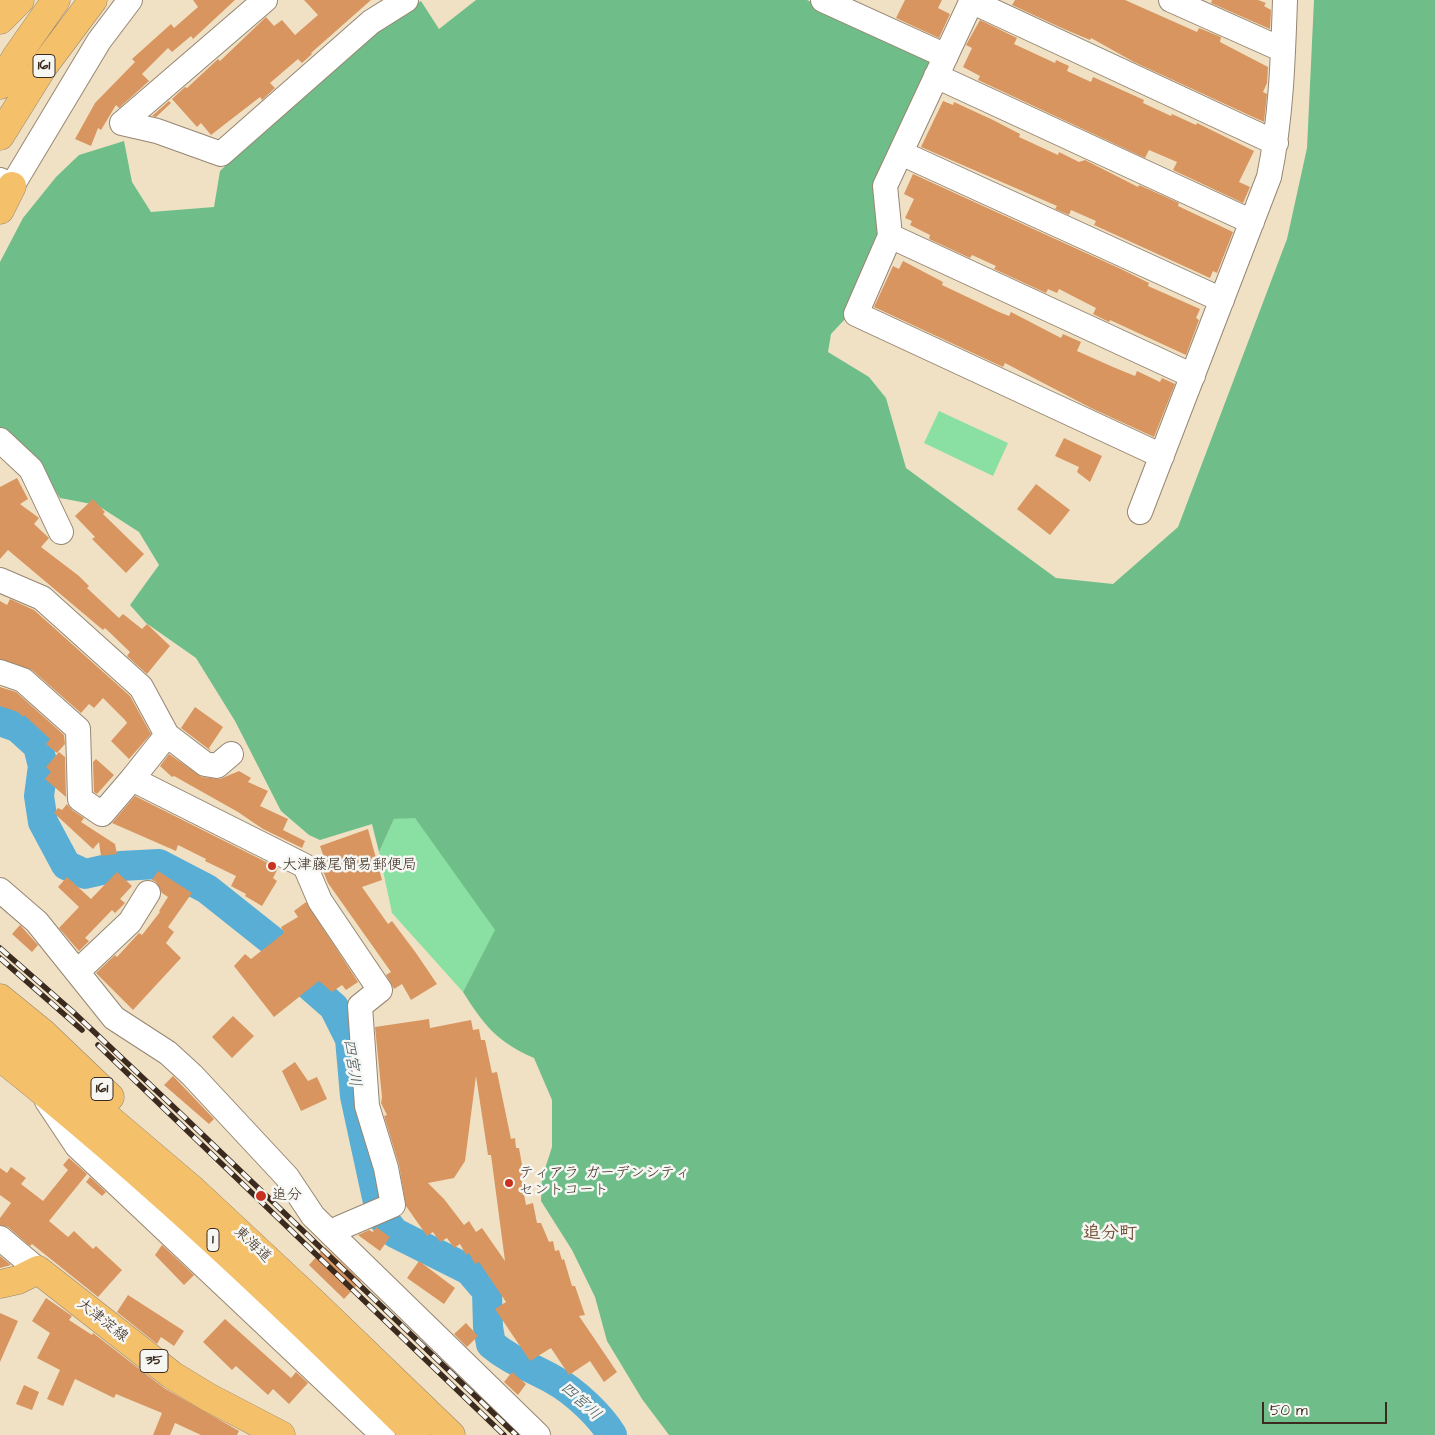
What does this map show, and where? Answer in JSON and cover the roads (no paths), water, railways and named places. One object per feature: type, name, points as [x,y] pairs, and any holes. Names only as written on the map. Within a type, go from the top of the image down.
[{"type":"main road","points":[[0,20],[20,0]]},
{"type":"main road","name":"161","points":[[0,85],[16,57],[56,0]]},
{"type":"main road","name":"161","points":[[0,136],[43,67],[93,0]]},
{"type":"main road","points":[[0,210],[6,183]]},
{"type":"main road","name":"161","points":[[0,998],[80,1066],[132,1118],[193,1190]]},
{"type":"main road","name":"東海道","points":[[0,1026],[193,1190],[451,1435]]},
{"type":"main road","name":"東海道","points":[[0,1057],[172,1202],[266,1289],[416,1435]]},
{"type":"main road","points":[[0,1284],[18,1280],[38,1270]]},
{"type":"main road","name":"大津淀線","points":[[38,1270],[172,1375],[208,1397],[281,1435]]},
{"type":"street","points":[[6,183],[99,42],[130,0]]},
{"type":"street","points":[[265,0],[122,123],[157,131],[221,154],[372,22],[406,0]]},
{"type":"street","points":[[823,0],[856,7],[941,66],[1252,222]]},
{"type":"street","points":[[1162,456],[856,314],[890,236],[885,186],[971,0],[1276,143]]},
{"type":"street","points":[[1171,0],[1283,50]]},
{"type":"street","points":[[1140,512],[1269,177],[1276,143],[1285,0]]},
{"type":"street","points":[[901,153],[1222,300]]},
{"type":"street","points":[[890,236],[1193,376]]},
{"type":"street","points":[[0,440],[31,469],[61,532]]},
{"type":"street","points":[[0,580],[42,598],[141,687],[167,736],[205,764],[217,766],[232,754]]},
{"type":"street","points":[[0,672],[23,680],[78,729],[80,799],[102,814],[167,736]]},
{"type":"street","points":[[132,779],[306,866],[320,901],[380,990],[360,1006],[367,1106],[386,1168],[393,1205],[330,1232]]},
{"type":"street","points":[[0,890],[37,922],[114,1018],[168,1053],[192,1076],[287,1177],[313,1216],[538,1435]]},
{"type":"street","points":[[77,972],[130,922],[148,893]]},
{"type":"street","points":[[36,1086],[77,1146],[384,1435]]},
{"type":"street","points":[[0,1238],[38,1270]]},
{"type":"waterway","name":"四宮川","points":[[0,721],[17,727],[38,746],[43,766],[39,796],[43,822],[66,865],[85,874],[120,866],[159,864],[207,889],[280,947],[310,986],[334,1007],[350,1039],[355,1096],[381,1216],[395,1233],[469,1270],[487,1291],[488,1327],[491,1344],[521,1364],[570,1390],[594,1412],[612,1435]]},
{"type":"railway","points":[[0,948],[72,1011],[516,1435]]},
{"type":"railway","points":[[0,958],[82,1030]]},
{"type":"railway","points":[[98,1045],[504,1435]]},
{"type":"place","name":"大津藤尾簡易郵便局","points":[[272,866]]},
{"type":"place","name":"ティアラ ガーデンシティ セントコート","points":[[509,1183]]},
{"type":"place","name":"追分","points":[[261,1196]]},
{"type":"district","name":"追分町","points":[[1110,1234]]}]
